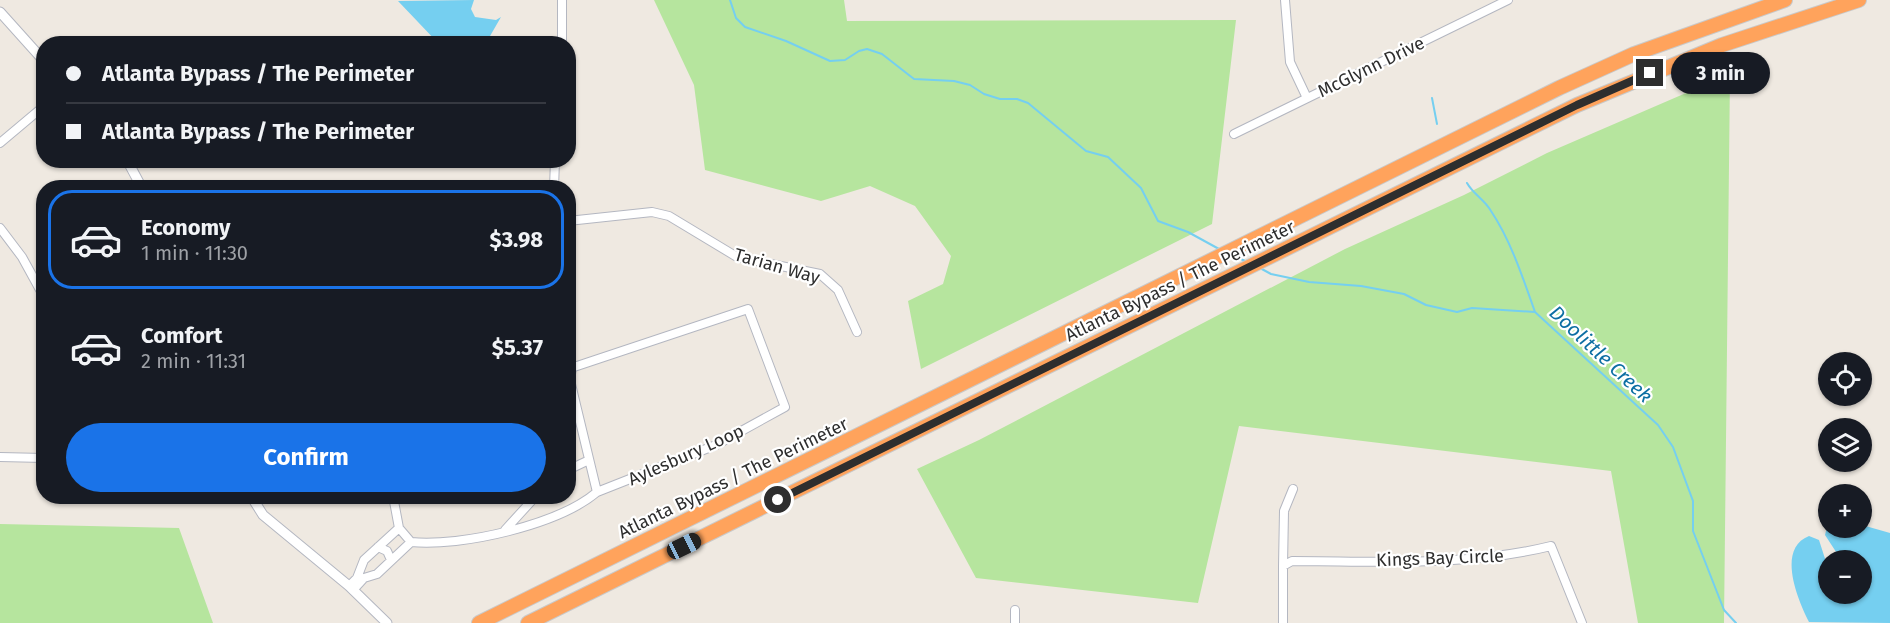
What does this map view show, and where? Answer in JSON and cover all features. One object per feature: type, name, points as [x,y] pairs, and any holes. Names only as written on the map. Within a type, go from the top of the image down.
[{"type":"highway","name":"Atlanta Bypass / The Perimeter","points":[[480,623],[1559,88],[1634,54],[1785,0]]},
{"type":"highway","name":"Atlanta Bypass / The Perimeter","points":[[528,623],[1273,254],[1617,87],[1742,37],[1859,0]]},
{"type":"street","points":[[562,0],[562,36]]},
{"type":"street","points":[[1285,0],[1290,62],[1307,98]]},
{"type":"street","name":"McGlynn Drive","points":[[1234,134],[1502,1]]},
{"type":"street","points":[[0,12],[36,52]]},
{"type":"street","points":[[0,143],[36,113]]},
{"type":"street","name":"Tarian Way","points":[[576,220],[652,212],[669,216],[737,257],[820,274],[838,290],[857,332]]},
{"type":"street","points":[[0,228],[22,257],[36,282]]},
{"type":"street","name":"Aylesbury Loop","points":[[411,542],[449,543],[541,520],[589,499],[597,492],[716,445],[785,407],[748,309],[576,367]]},
{"type":"street","points":[[576,406],[597,492]]},
{"type":"street","points":[[0,457],[36,458]]},
{"type":"street","points":[[576,466],[588,459]]},
{"type":"street","points":[[1283,623],[1284,511],[1293,489]]},
{"type":"street","points":[[256,504],[263,515],[351,588],[387,623]]},
{"type":"street","points":[[351,588],[364,578],[377,574],[411,542],[399,528],[394,504]]},
{"type":"street","points":[[504,531],[529,504]]},
{"type":"street","points":[[351,588],[364,560],[399,528]]},
{"type":"street","name":"Kings Bay Circle","points":[[1282,566],[1292,561],[1457,561],[1514,555],[1551,546],[1582,623]]},
{"type":"street","points":[[378,547],[387,551],[391,560]]},
{"type":"street","points":[[1015,610],[1015,623]]},
{"type":"green space","points":[[654,0],[844,0],[847,21],[1236,20],[1212,224],[921,369],[908,301],[943,284],[951,256],[915,206],[870,186],[821,201],[705,170],[694,85]]},
{"type":"green space","points":[[1730,74],[1724,623],[1638,623],[1611,471],[1239,426],[1198,603],[976,578],[917,469],[979,440],[1345,249],[1464,195],[1547,153]]},
{"type":"green space","points":[[0,524],[179,528],[213,623],[0,623]]},
{"type":"water","points":[[474,0],[471,9],[475,17],[496,20],[501,17],[490,36],[431,36],[398,1]]},
{"type":"water","points":[[1872,528],[1890,533],[1890,623],[1809,622],[1795,589],[1792,563],[1799,543],[1809,536],[1819,540],[1822,550],[1818,550],[1818,604],[1872,604],[1872,550],[1835,550],[1827,538],[1872,538]]},
{"type":"waterway","name":"Doolittle Creek","points":[[730,0],[736,18],[745,27],[786,41],[830,61],[845,60],[867,49],[882,54],[914,79],[954,81],[970,85],[984,94],[1000,99],[1017,99],[1028,103],[1086,151],[1108,157],[1141,188],[1158,221],[1188,232],[1219,249]]},
{"type":"waterway","points":[[1432,98],[1437,124]]},
{"type":"waterway","points":[[1467,183],[1488,207],[1505,235],[1535,312]]},
{"type":"waterway","name":"Doolittle Creek","points":[[1233,255],[1247,262]]},
{"type":"waterway","name":"Doolittle Creek","points":[[1260,268],[1271,274],[1309,282],[1361,286],[1404,294],[1426,305],[1457,312],[1472,308],[1535,312],[1658,425],[1673,447],[1693,501],[1693,531],[1724,610],[1736,623]]},
{"type":"route","points":[[778,500],[1577,105],[1650,73]]}]
